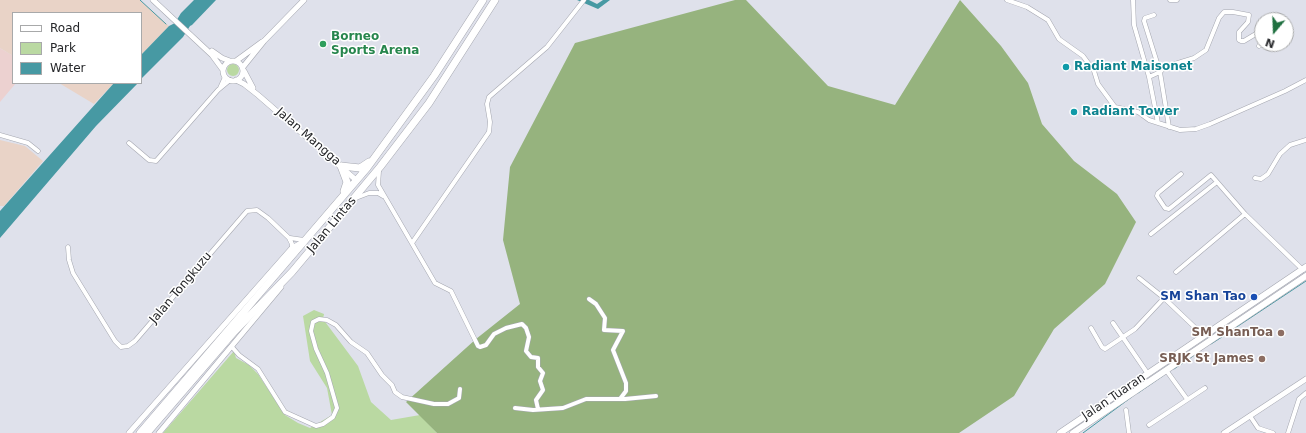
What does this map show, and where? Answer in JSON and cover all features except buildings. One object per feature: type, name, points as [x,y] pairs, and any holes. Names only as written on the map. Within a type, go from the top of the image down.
[{"type":"highway","name":"Jalan Lintas","points":[[147,433],[158,415],[338,204],[378,154],[434,76],[483,0]]},
{"type":"highway","name":"Jalan Lintas","points":[[140,433],[292,272],[351,203],[429,103],[495,0]]},
{"type":"highway","points":[[356,180],[361,181],[369,177],[391,153]]},
{"type":"highway","points":[[338,204],[338,199],[347,185],[341,166],[360,168],[378,154]]},
{"type":"main road","name":"Jalan Tuaran","points":[[1060,433],[1305,269]]},
{"type":"main road","name":"Jalan Tuaran","points":[[1073,433],[1306,276]]},
{"type":"main road","points":[[1142,378],[1147,378],[1166,370]]},
{"type":"street","points":[[153,0],[171,14]]},
{"type":"street","points":[[129,143],[149,160],[156,162],[218,90],[225,77],[223,70],[212,55],[157,0]]},
{"type":"street","points":[[218,90],[233,80],[241,78],[243,68],[264,41],[304,0]]},
{"type":"street","points":[[412,243],[489,132],[490,122],[487,104],[489,97],[547,47],[584,0]]},
{"type":"street","points":[[1007,0],[1027,7],[1048,20],[1059,39],[1083,56],[1094,70],[1098,84],[1115,107],[1138,112],[1149,120],[1180,130],[1196,129],[1210,124],[1279,94],[1306,80]]},
{"type":"street","points":[[1133,0],[1134,25],[1149,77],[1158,123]]},
{"type":"street","points":[[1170,0],[1176,0]]},
{"type":"street","points":[[1149,77],[1160,72],[1166,67],[1194,58],[1206,50],[1219,18],[1224,12],[1249,15],[1248,22],[1239,32],[1240,41],[1244,41],[1254,35]]},
{"type":"street","points":[[1154,14],[1146,18],[1144,21],[1160,72],[1169,127]]},
{"type":"street","points":[[193,35],[215,54],[230,61],[236,61],[264,41]]},
{"type":"street","points":[[223,70],[225,65],[230,61]]},
{"type":"street","name":"Jalan Mangga","points":[[236,61],[243,68],[258,95]]},
{"type":"street","name":"Jalan Mangga","points":[[225,77],[244,84],[258,95],[356,180]]},
{"type":"street","points":[[0,135],[28,143],[38,151]]},
{"type":"street","points":[[1255,178],[1261,179],[1268,174],[1280,154],[1290,145],[1306,140]]},
{"type":"street","points":[[380,167],[377,182],[385,197],[435,283],[451,291],[478,346],[480,347],[486,345],[494,334],[506,328],[522,324],[526,328],[529,337],[526,351],[531,357],[538,358],[538,366],[543,373],[540,381],[543,392],[536,400],[538,409]]},
{"type":"street","points":[[1181,174],[1158,193],[1157,196],[1166,209],[1211,175],[1245,214],[1305,269]]},
{"type":"street","points":[[1151,234],[1217,182]]},
{"type":"street","points":[[351,203],[358,196],[369,193],[378,193],[385,197]]},
{"type":"street","name":"Jalan Tongkuzu","points":[[68,247],[70,266],[83,290],[115,341],[121,347],[128,346],[135,341],[247,211],[257,210],[262,213],[289,238]]},
{"type":"street","points":[[1176,272],[1245,214]]},
{"type":"street","points":[[289,238],[306,240]]},
{"type":"street","points":[[289,238],[292,248]]},
{"type":"street","points":[[129,433],[292,248],[306,240]]},
{"type":"street","points":[[159,433],[271,300],[292,272]]},
{"type":"street","points":[[1139,278],[1164,298],[1204,336]]},
{"type":"street","points":[[1092,328],[1104,349],[1135,329],[1164,298]]},
{"type":"street","points":[[590,299],[596,304],[605,318],[604,330],[623,331],[613,350],[626,382],[626,391],[620,399]]},
{"type":"street","points":[[232,347],[239,355],[258,369],[285,412],[316,426],[323,424],[333,417],[336,408],[330,380],[316,350],[311,331],[313,322],[319,319],[327,320],[336,325],[351,342],[367,353],[382,375],[392,385],[395,392],[402,398],[434,404],[448,404],[458,398],[460,389]]},
{"type":"street","points":[[1113,323],[1148,374]]},
{"type":"street","points":[[1166,370],[1187,399]]},
{"type":"street","points":[[1224,433],[1306,379]]},
{"type":"street","points":[[1148,425],[1205,388]]},
{"type":"street","points":[[1288,433],[1299,399],[1306,393]]},
{"type":"street","points":[[515,408],[530,411],[538,409],[563,408],[586,399],[620,399],[656,396]]},
{"type":"street","points":[[1126,410],[1129,433]]},
{"type":"street","points":[[1250,416],[1258,428],[1273,433]]},
{"type":"shaded area","points":[[0,0],[140,0],[169,26],[142,54],[142,12],[12,12],[12,55],[0,48]]},
{"type":"shaded area","points":[[0,48],[12,55],[12,84],[15,84],[0,102]]},
{"type":"shaded area","points":[[61,84],[113,84],[94,104]]},
{"type":"shaded area","points":[[0,140],[25,146],[43,161],[4,206],[0,206]]},
{"type":"green space","points":[[735,0],[746,0],[828,86],[895,105],[960,0],[1001,46],[1028,83],[1042,124],[1074,161],[1117,194],[1136,222],[1105,284],[1054,329],[1014,396],[959,433],[437,433],[406,402],[476,339],[520,304],[503,240],[510,167],[575,43]]},
{"type":"green space","points":[[235,64],[238,65],[238,75],[231,76],[228,75],[227,68],[228,65]]},
{"type":"green space","points":[[314,310],[324,314],[323,319],[358,366],[371,402],[391,420],[420,415],[437,433],[163,433],[234,351],[236,358],[249,365],[258,374],[285,415],[310,428],[332,415],[327,388],[310,361],[303,316]]},
{"type":"water","points":[[194,0],[216,0],[190,26],[183,37],[142,78],[142,54],[169,26],[175,23],[181,13]]},
{"type":"water","points":[[577,0],[589,0],[597,4],[603,0],[610,0],[598,9]]},
{"type":"water","points":[[113,84],[137,84],[96,126],[0,238],[0,211]]},
{"type":"waterway","points":[[140,0],[166,24]]},
{"type":"waterway","points":[[1229,332],[1306,281]]},
{"type":"waterway","points":[[1211,344],[1225,335]]},
{"type":"waterway","points":[[1174,369],[1199,352]]},
{"type":"waterway","points":[[1138,393],[1164,375]]},
{"type":"waterway","points":[[1083,433],[1133,396]]},
{"type":"place","name":"Borneo Sports Arena","points":[[323,44]]},
{"type":"place","name":"Radiant Maisonet","points":[[1066,67]]},
{"type":"place","name":"Radiant Tower","points":[[1074,112]]},
{"type":"place","name":"SM Shan Tao","points":[[1254,297]]},
{"type":"place","name":"SM ShanToa","points":[[1281,333]]},
{"type":"place","name":"SRJK St James","points":[[1262,359]]}]
